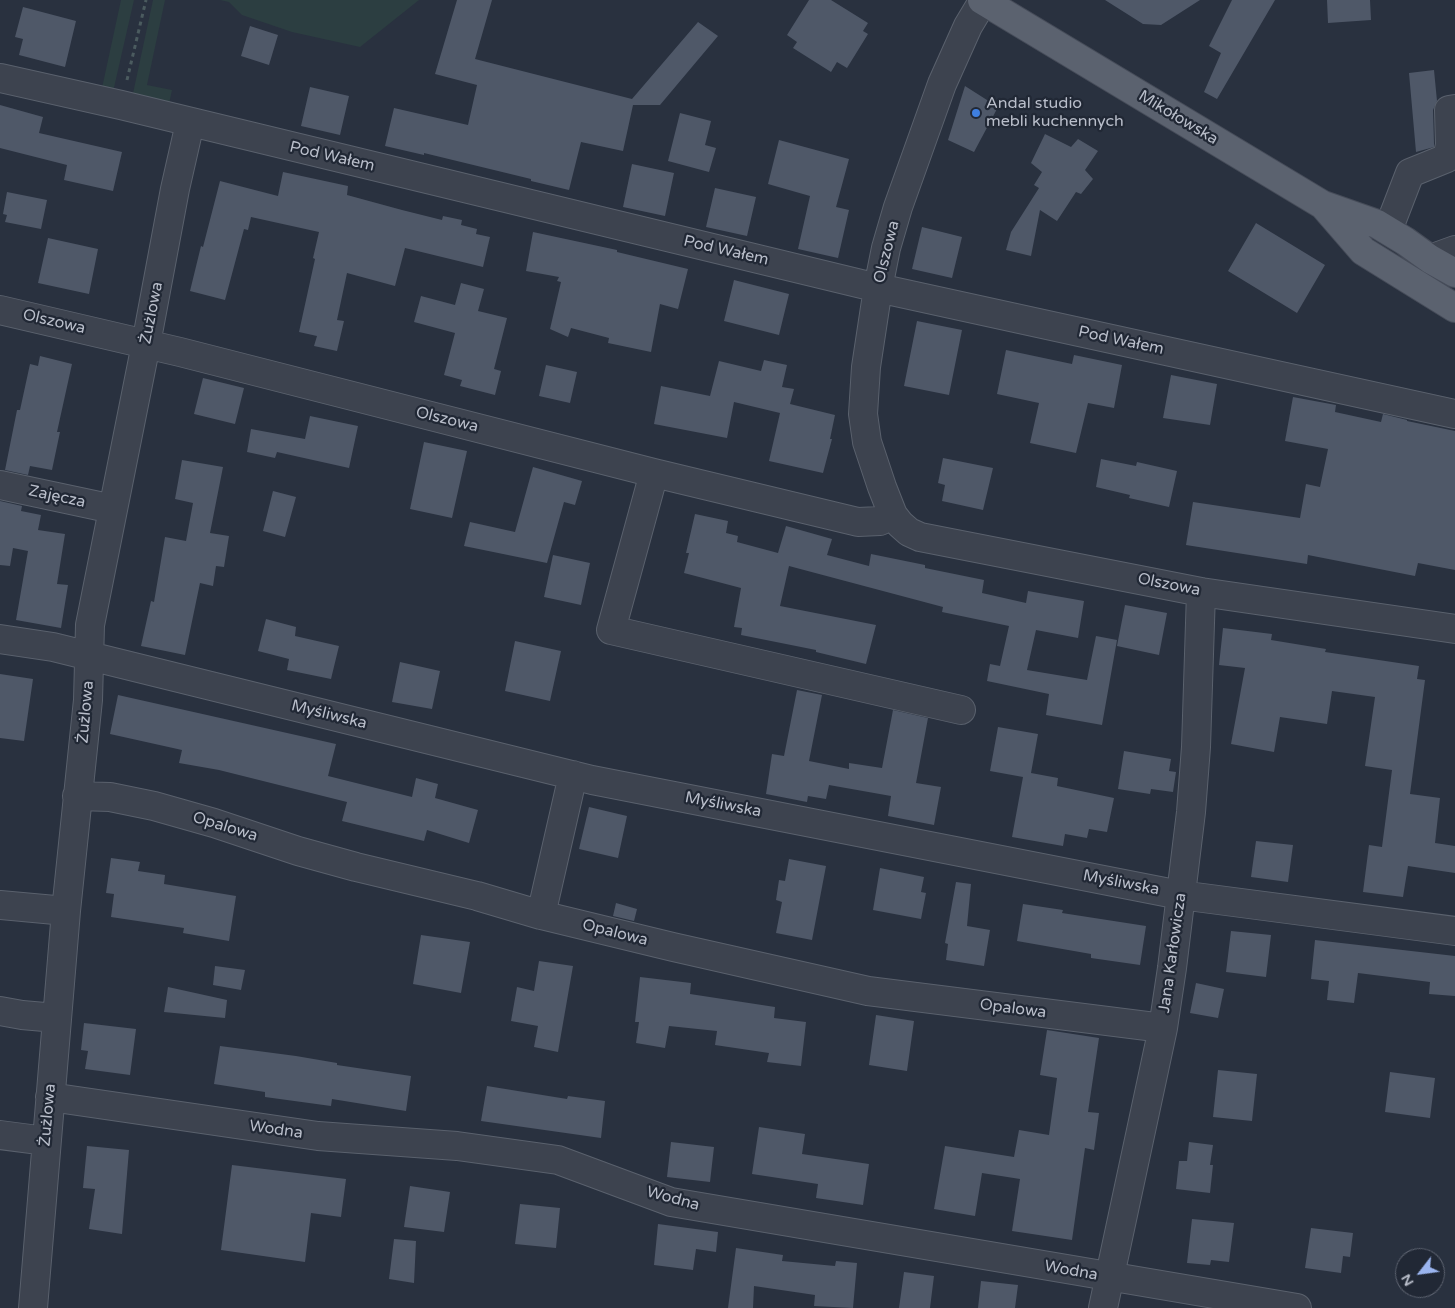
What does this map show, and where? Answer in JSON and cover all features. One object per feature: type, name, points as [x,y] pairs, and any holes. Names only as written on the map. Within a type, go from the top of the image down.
[{"type":"main road","name":"Mikołowska","points":[[982,0],[1323,204],[1378,224],[1443,255],[1455,273]]},
{"type":"main road","name":"Mikołowska","points":[[1323,204],[1363,251],[1455,308]]},
{"type":"street","name":"Olszowa","points":[[982,0],[968,25],[942,84],[898,207],[886,248],[878,288],[866,368],[863,414],[867,442],[882,487],[893,514],[900,524],[909,532],[920,537],[1201,592],[1455,629]]},
{"type":"street","name":"Pod Wałem","points":[[0,78],[878,288],[1455,414]]},
{"type":"street","points":[[1388,230],[1410,173],[1447,158],[1450,145],[1449,110],[1455,109]]},
{"type":"street","name":"Żużlowa","points":[[33,1308],[56,1018],[88,700],[90,625],[146,344],[174,189],[190,123]]},
{"type":"street","name":"Olszowa","points":[[0,310],[146,344],[654,473],[858,522],[880,521],[893,514]]},
{"type":"street","points":[[654,473],[611,630],[961,710]]},
{"type":"street","name":"Zajęcza","points":[[0,485],[113,509]]},
{"type":"street","name":"Jana Karłowicza","points":[[1103,1308],[1163,1028],[1191,812],[1196,747],[1201,592]]},
{"type":"street","name":"Myśliwska","points":[[0,639],[53,647],[573,775],[1180,895],[1455,931]]},
{"type":"street","points":[[541,915],[573,775]]},
{"type":"street","name":"Opalowa","points":[[77,796],[110,797],[154,806],[315,855],[477,896],[541,915],[868,991],[1163,1028]]},
{"type":"street","points":[[0,905],[66,911]]},
{"type":"street","points":[[0,1011],[56,1018]]},
{"type":"street","name":"Wodna","points":[[50,1097],[318,1136],[456,1146],[558,1160],[671,1202],[1296,1308]]},
{"type":"street","points":[[0,1135],[46,1141]]},
{"type":"path","points":[[121,106],[146,0]]},
{"type":"shaded area","points":[[121,0],[134,0],[113,92],[102,88]]},
{"type":"shaded area","points":[[153,0],[165,0],[147,85],[172,90],[169,104],[132,98]]},
{"type":"shaded area","points":[[220,0],[419,0],[360,47],[292,32],[242,15],[229,2]]},
{"type":"building","points":[[457,0],[492,0],[475,59],[632,99],[698,22],[718,36],[660,105],[633,105],[623,151],[581,142],[569,190],[424,153],[424,155],[385,146],[394,108],[468,125],[477,85],[435,74]]},
{"type":"building","points":[[809,0],[831,0],[868,23],[863,31],[868,34],[847,68],[837,62],[831,72],[793,48],[797,42],[787,35]]},
{"type":"building","points":[[1105,0],[1200,0],[1161,25],[1143,24]]},
{"type":"building","points":[[1232,0],[1275,0],[1217,99],[1204,92],[1221,53],[1209,46]]},
{"type":"building","points":[[1327,0],[1370,0],[1371,20],[1328,23]]},
{"type":"building","points":[[23,7],[76,21],[65,67],[19,55],[23,39],[15,37]]},
{"type":"building","points":[[250,26],[278,35],[269,65],[241,56]]},
{"type":"building","points":[[1434,70],[1437,101],[1433,110],[1434,147],[1416,152],[1409,73]]},
{"type":"building","points":[[965,86],[998,107],[974,152],[948,140]]},
{"type":"building","points":[[310,87],[349,96],[340,135],[301,126]]},
{"type":"building","points":[[0,105],[43,117],[39,133],[122,152],[113,191],[64,180],[67,165],[0,148]]},
{"type":"building","points":[[680,113],[711,121],[705,145],[716,148],[709,172],[668,161]]},
{"type":"building","points":[[1045,134],[1071,147],[1078,139],[1098,151],[1085,170],[1093,179],[1081,194],[1076,192],[1057,221],[1040,210],[1031,256],[1006,250],[1011,232],[1039,188],[1034,185],[1042,172],[1031,163]]},
{"type":"building","points":[[779,140],[849,159],[836,207],[849,210],[838,258],[798,249],[810,196],[768,184]]},
{"type":"building","points":[[632,164],[674,173],[665,216],[623,207]]},
{"type":"building","points":[[283,172],[348,186],[347,195],[402,210],[442,220],[443,216],[462,220],[461,225],[477,229],[476,234],[490,237],[483,267],[405,248],[395,286],[347,273],[337,320],[344,321],[337,351],[314,346],[317,336],[299,332],[319,232],[251,217],[248,230],[244,229],[225,300],[190,291],[220,181],[278,196]]},
{"type":"building","points":[[715,188],[756,197],[747,236],[706,227]]},
{"type":"building","points":[[7,192],[47,200],[41,229],[5,222],[7,215],[3,214]]},
{"type":"building","points":[[1256,223],[1325,265],[1297,313],[1228,271]]},
{"type":"building","points":[[922,227],[962,237],[952,278],[912,269]]},
{"type":"building","points":[[533,232],[617,250],[617,252],[688,269],[678,309],[660,304],[651,352],[608,343],[609,338],[571,328],[568,337],[550,329],[561,282],[557,281],[559,277],[526,271]]},
{"type":"building","points":[[48,238],[98,249],[89,294],[38,283]]},
{"type":"building","points":[[734,280],[789,294],[779,335],[724,321]]},
{"type":"building","points":[[461,283],[484,289],[478,311],[507,318],[494,369],[501,371],[495,395],[460,386],[462,380],[444,375],[455,333],[414,322],[421,296],[455,305]]},
{"type":"building","points":[[917,321],[962,330],[949,395],[904,386]]},
{"type":"building","points":[[1006,350],[1072,364],[1074,355],[1122,365],[1114,408],[1088,403],[1076,453],[1030,443],[1039,403],[997,394]]},
{"type":"building","points":[[40,356],[72,364],[57,432],[60,432],[52,470],[30,466],[28,475],[5,470],[17,410],[20,410],[30,364],[38,366]]},
{"type":"building","points":[[764,360],[787,365],[782,387],[794,389],[790,404],[835,415],[830,439],[832,439],[823,473],[769,461],[780,413],[734,402],[727,438],[654,424],[661,386],[710,396],[719,361],[761,371]]},
{"type":"building","points":[[546,365],[577,372],[570,403],[539,396]]},
{"type":"building","points":[[1171,375],[1217,384],[1210,425],[1163,418]]},
{"type":"building","points":[[203,378],[244,388],[235,424],[194,414]]},
{"type":"building","points":[[1293,397],[1336,405],[1335,412],[1381,422],[1383,414],[1455,431],[1455,570],[1418,563],[1415,576],[1308,555],[1307,564],[1186,545],[1193,502],[1300,518],[1306,484],[1320,487],[1328,449],[1285,441]]},
{"type":"building","points":[[310,416],[358,426],[349,468],[277,452],[275,458],[247,452],[251,429],[305,439]]},
{"type":"building","points":[[424,442],[467,451],[452,518],[410,509]]},
{"type":"building","points":[[943,458],[993,468],[983,510],[942,501],[945,485],[938,483]]},
{"type":"building","points":[[1101,459],[1136,466],[1137,462],[1177,471],[1169,507],[1129,498],[1130,495],[1096,487]]},
{"type":"building","points":[[182,460],[223,467],[210,533],[229,536],[224,567],[216,566],[213,586],[200,583],[185,655],[141,646],[151,601],[154,602],[165,537],[186,541],[193,503],[175,499]]},
{"type":"building","points":[[533,467],[582,481],[575,505],[564,502],[547,563],[464,546],[470,522],[515,532]]},
{"type":"building","points":[[273,491],[296,497],[285,537],[263,531]]},
{"type":"building","points":[[0,501],[22,506],[21,511],[41,515],[38,530],[65,534],[57,584],[68,585],[61,628],[16,620],[28,551],[13,548],[10,566],[0,565]]},
{"type":"building","points":[[695,514],[728,521],[726,533],[738,536],[737,542],[778,553],[786,526],[832,539],[827,555],[869,566],[871,554],[925,565],[925,568],[984,580],[982,593],[1026,603],[1028,591],[1084,601],[1078,638],[1036,630],[1027,670],[1087,680],[1096,636],[1117,640],[1102,725],[1046,715],[1049,694],[987,681],[990,664],[1000,666],[1009,626],[942,612],[943,607],[789,566],[780,606],[876,625],[866,664],[816,652],[816,650],[741,635],[742,628],[734,627],[741,588],[684,573],[689,553],[686,553]]},
{"type":"building","points":[[553,555],[590,563],[581,605],[544,597]]},
{"type":"building","points":[[1125,605],[1167,613],[1159,655],[1117,646]]},
{"type":"building","points":[[266,619],[296,627],[295,636],[339,646],[331,679],[287,670],[289,659],[258,651]]},
{"type":"building","points":[[1223,628],[1272,634],[1271,640],[1326,649],[1325,652],[1419,666],[1417,679],[1425,680],[1410,794],[1440,798],[1435,843],[1455,846],[1455,873],[1408,866],[1403,897],[1363,892],[1369,845],[1382,847],[1392,770],[1365,766],[1375,697],[1332,691],[1327,724],[1280,717],[1274,752],[1231,744],[1245,668],[1219,665]]},
{"type":"building","points":[[515,641],[561,651],[550,701],[505,691]]},
{"type":"building","points":[[400,662],[440,671],[432,709],[392,702]]},
{"type":"building","points":[[0,674],[33,679],[24,741],[0,738]]},
{"type":"building","points":[[797,690],[822,695],[809,761],[849,769],[849,763],[882,768],[893,710],[928,718],[916,783],[941,787],[934,825],[888,816],[891,796],[829,785],[826,799],[808,796],[807,802],[766,794],[772,754],[784,756]]},
{"type":"building","points":[[118,695],[336,744],[328,776],[412,797],[416,778],[438,784],[435,798],[478,810],[469,843],[427,830],[424,841],[342,821],[347,802],[219,770],[179,763],[182,750],[110,734]]},
{"type":"building","points":[[998,727],[1038,734],[1031,773],[1058,778],[1057,786],[1114,798],[1107,832],[1089,829],[1087,838],[1065,834],[1063,846],[1012,837],[1023,777],[990,771]]},
{"type":"building","points":[[1124,751],[1171,759],[1169,771],[1176,772],[1173,792],[1151,789],[1150,794],[1118,789]]},
{"type":"building","points":[[589,807],[627,816],[618,858],[579,849]]},
{"type":"building","points":[[1256,841],[1293,845],[1288,882],[1251,877]]},
{"type":"building","points":[[111,858],[140,862],[138,871],[165,875],[164,884],[236,896],[229,941],[183,933],[184,928],[111,917],[114,894],[106,893]]},
{"type":"building","points":[[789,859],[826,866],[812,940],[776,933],[782,902],[776,900],[779,880],[785,881]]},
{"type":"building","points":[[880,868],[924,877],[921,892],[926,893],[921,919],[873,910]]},
{"type":"building","points":[[956,882],[971,884],[967,926],[990,930],[984,966],[946,960],[948,944],[945,943]]},
{"type":"building","points":[[616,903],[637,909],[634,921],[613,916]]},
{"type":"building","points":[[1023,904],[1063,910],[1062,913],[1146,926],[1140,965],[1091,958],[1091,954],[1017,941]]},
{"type":"building","points":[[1231,931],[1271,935],[1266,977],[1226,972]]},
{"type":"building","points":[[421,935],[470,942],[461,993],[413,984]]},
{"type":"building","points":[[1315,940],[1455,956],[1455,996],[1429,994],[1430,982],[1358,973],[1354,1003],[1327,1000],[1329,981],[1311,979]]},
{"type":"building","points":[[539,961],[573,966],[558,1052],[534,1047],[538,1026],[511,1021],[517,987],[534,991]]},
{"type":"building","points":[[215,966],[245,970],[241,990],[213,985]]},
{"type":"building","points":[[640,977],[691,983],[690,994],[775,1007],[774,1018],[806,1022],[801,1066],[767,1062],[769,1053],[715,1045],[717,1031],[669,1026],[665,1048],[636,1043],[639,1022],[635,1022]]},
{"type":"building","points":[[1196,983],[1224,989],[1218,1018],[1190,1013]]},
{"type":"building","points":[[168,987],[227,1000],[225,1018],[164,1012]]},
{"type":"building","points":[[876,1015],[914,1021],[907,1071],[869,1065]]},
{"type":"building","points":[[84,1023],[136,1029],[130,1075],[85,1069],[88,1051],[81,1050]]},
{"type":"building","points":[[1047,1030],[1099,1038],[1088,1112],[1099,1113],[1094,1150],[1085,1148],[1072,1240],[1012,1231],[1020,1179],[982,1173],[975,1216],[934,1209],[945,1146],[1014,1157],[1019,1130],[1049,1135],[1057,1078],[1040,1075]]},
{"type":"building","points":[[220,1046],[296,1056],[337,1063],[337,1065],[411,1076],[406,1111],[332,1099],[331,1106],[265,1097],[265,1092],[214,1084]]},
{"type":"building","points":[[1218,1070],[1257,1074],[1252,1121],[1213,1117]]},
{"type":"building","points":[[1390,1072],[1435,1078],[1430,1118],[1385,1112]]},
{"type":"building","points":[[487,1086],[567,1099],[568,1096],[605,1101],[601,1138],[481,1121]]},
{"type":"building","points":[[759,1127],[805,1134],[802,1154],[869,1164],[863,1205],[816,1198],[818,1184],[752,1174]]},
{"type":"building","points":[[671,1142],[714,1147],[710,1182],[667,1177]]},
{"type":"building","points":[[1189,1142],[1213,1145],[1210,1165],[1213,1165],[1210,1193],[1176,1189],[1179,1161],[1187,1161]]},
{"type":"building","points":[[87,1146],[129,1150],[122,1234],[89,1229],[95,1189],[83,1188]]},
{"type":"building","points":[[232,1165],[346,1179],[341,1217],[311,1213],[305,1262],[221,1250]]},
{"type":"building","points":[[410,1186],[450,1192],[444,1232],[404,1227]]},
{"type":"building","points":[[520,1204],[560,1208],[556,1248],[515,1244]]},
{"type":"building","points":[[1192,1219],[1234,1223],[1229,1262],[1211,1260],[1210,1265],[1187,1263]]},
{"type":"building","points":[[658,1224],[718,1232],[716,1252],[696,1249],[693,1270],[654,1265]]},
{"type":"building","points":[[1311,1228],[1353,1233],[1350,1257],[1343,1256],[1341,1273],[1305,1268]]},
{"type":"building","points":[[394,1239],[416,1241],[414,1283],[389,1279]]},
{"type":"building","points":[[736,1248],[783,1255],[782,1261],[835,1266],[836,1261],[857,1263],[853,1308],[814,1306],[815,1295],[754,1286],[753,1308],[728,1308]]},
{"type":"building","points":[[904,1272],[934,1276],[930,1308],[899,1308]]},
{"type":"building","points":[[981,1281],[1018,1285],[1015,1308],[978,1308]]},
{"type":"place","name":"Andal studio mebli kuchennych","points":[[976,113]]}]
